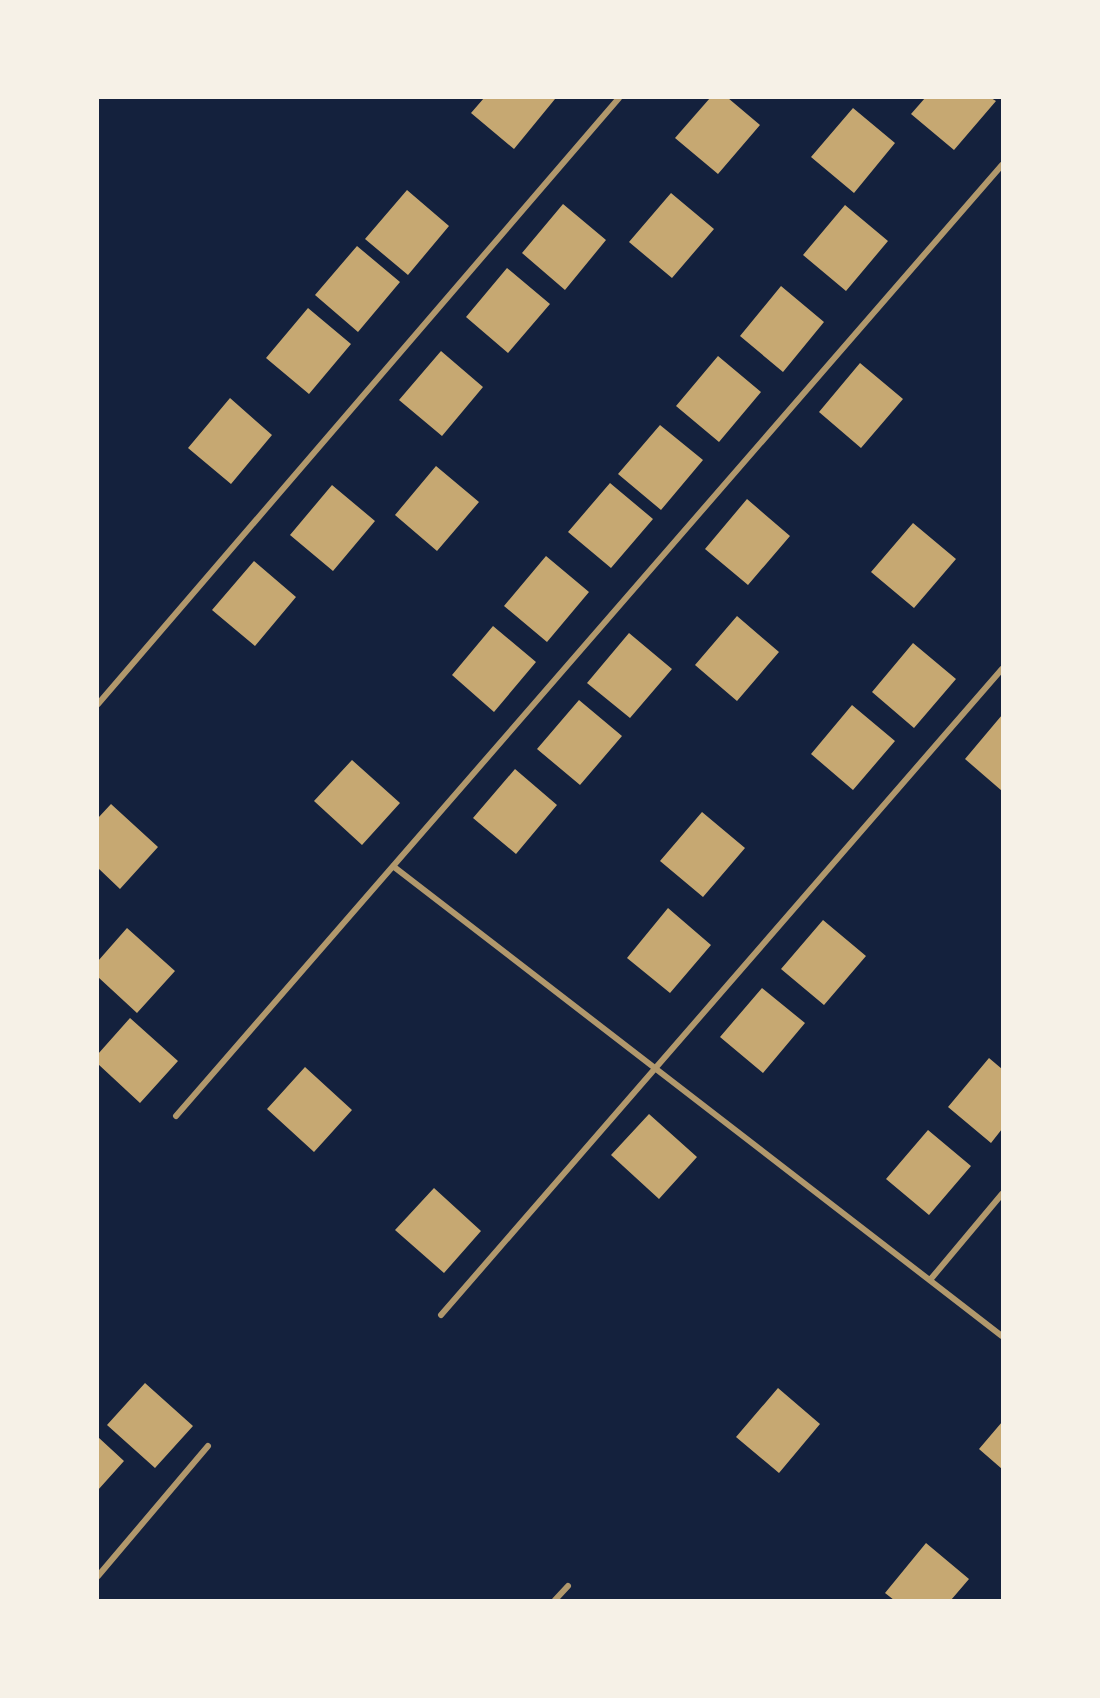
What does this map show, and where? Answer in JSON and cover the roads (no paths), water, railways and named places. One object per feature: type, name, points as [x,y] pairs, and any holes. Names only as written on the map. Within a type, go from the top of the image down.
[{"type":"street","points":[[98,704],[619,98]]},
{"type":"street","points":[[176,1116],[1002,165]]},
{"type":"street","points":[[441,1316],[1002,669]]},
{"type":"street","points":[[393,866],[1002,1336]]},
{"type":"street","points":[[930,1280],[1002,1194]]},
{"type":"street","points":[[98,1576],[208,1446]]},
{"type":"street","points":[[555,1600],[568,1586]]}]
